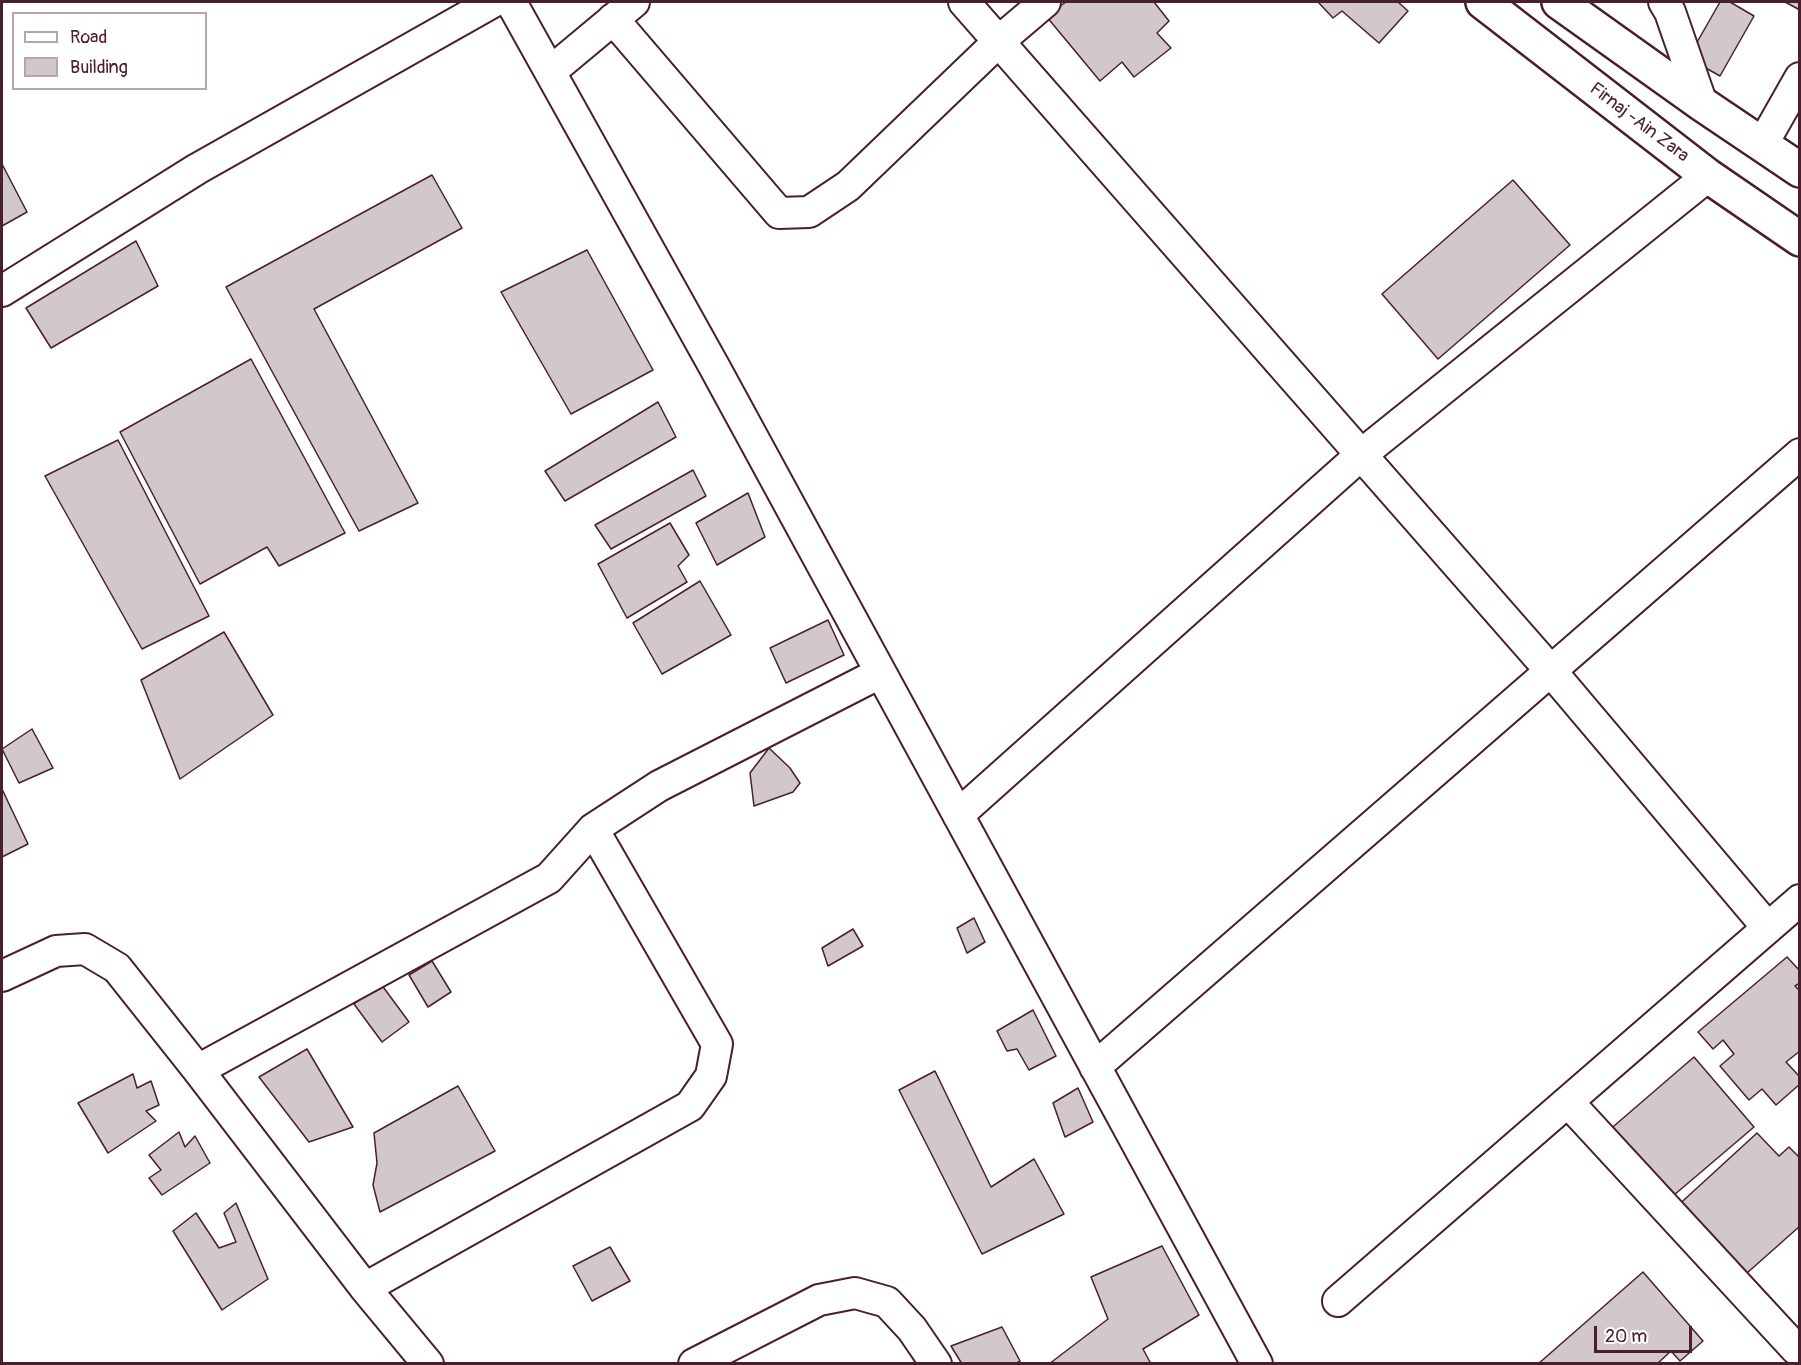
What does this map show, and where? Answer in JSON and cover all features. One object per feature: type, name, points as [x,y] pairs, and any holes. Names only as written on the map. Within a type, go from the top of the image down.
[{"type":"main road","name":"Firnaj -Ain Zara","points":[[1483,2],[1708,176],[1800,239]]},
{"type":"main road","points":[[1559,2],[1702,104],[1800,170]]},
{"type":"street","points":[[2,291],[197,170],[493,2]]},
{"type":"street","points":[[511,2],[715,368],[1257,1364]]},
{"type":"street","points":[[964,2],[1550,670],[1768,928]]},
{"type":"street","points":[[550,72],[623,10],[779,213],[809,212],[848,186],[998,42],[1044,2]]},
{"type":"street","points":[[1664,2],[1670,12],[1702,104]]},
{"type":"street","points":[[1762,145],[1800,78]]},
{"type":"street","points":[[958,816],[1362,454],[1708,176]]},
{"type":"street","points":[[1095,1067],[1800,454]]},
{"type":"street","points":[[198,1070],[549,878],[593,829],[659,786],[880,673]]},
{"type":"street","points":[[365,1288],[690,1106],[711,1076],[717,1044],[593,829]]},
{"type":"street","points":[[1338,1301],[1800,900]]},
{"type":"street","points":[[2,976],[56,951],[85,949],[117,968],[365,1288],[428,1364]]},
{"type":"street","points":[[1568,1102],[1792,1353]]},
{"type":"street","points":[[694,1364],[819,1300],[855,1293],[887,1302],[912,1329],[936,1364]]},
{"type":"building","points":[[1066,2],[1154,2],[1169,21],[1157,33],[1171,48],[1134,77],[1122,62],[1100,81],[1046,16]]},
{"type":"building","points":[[1318,2],[1398,2],[1408,11],[1379,43],[1342,11],[1333,18]]},
{"type":"building","points":[[1720,2],[1730,2],[1754,16],[1720,76],[1688,58]]},
{"type":"building","points":[[1785,2],[1800,2],[1800,10]]},
{"type":"building","points":[[2,164],[27,212],[2,226]]},
{"type":"building","points":[[432,175],[462,228],[314,309],[418,503],[359,531],[226,287]]},
{"type":"building","points":[[1513,180],[1570,245],[1438,359],[1382,294]]},
{"type":"building","points":[[136,241],[158,286],[51,348],[26,308]]},
{"type":"building","points":[[587,250],[653,370],[571,414],[501,292]]},
{"type":"building","points":[[251,359],[345,533],[279,566],[267,547],[200,584],[120,432]]},
{"type":"building","points":[[658,402],[676,437],[565,501],[545,471]]},
{"type":"building","points":[[118,440],[209,616],[142,649],[45,476]]},
{"type":"building","points":[[693,470],[706,496],[611,549],[595,525]]},
{"type":"building","points":[[748,493],[765,537],[717,565],[696,523]]},
{"type":"building","points":[[670,523],[689,555],[678,566],[687,582],[627,618],[598,564]]},
{"type":"building","points":[[700,581],[731,635],[662,674],[633,623]]},
{"type":"building","points":[[828,620],[844,655],[786,683],[770,648]]},
{"type":"building","points":[[224,632],[273,715],[180,779],[141,680]]},
{"type":"building","points":[[32,729],[53,768],[19,783],[2,749]]},
{"type":"building","points":[[769,748],[790,768],[800,783],[793,792],[754,806],[750,773]]},
{"type":"building","points":[[2,789],[28,844],[2,857]]},
{"type":"building","points":[[974,918],[985,942],[967,953],[957,928]]},
{"type":"building","points":[[853,929],[863,946],[828,966],[822,948]]},
{"type":"building","points":[[1787,957],[1800,971],[1800,983],[1795,986],[1800,991],[1800,1051],[1786,1062],[1800,1077],[1800,1084],[1776,1105],[1762,1089],[1749,1100],[1720,1066],[1734,1054],[1723,1040],[1713,1049],[1698,1032]]},
{"type":"building","points":[[432,961],[451,992],[428,1007],[409,975]]},
{"type":"building","points":[[381,984],[409,1022],[382,1042],[354,1004]]},
{"type":"building","points":[[1033,1010],[1056,1056],[1029,1070],[1017,1049],[1007,1051],[997,1031]]},
{"type":"building","points":[[307,1049],[353,1127],[309,1142],[259,1077]]},
{"type":"building","points":[[1694,1057],[1754,1127],[1667,1201],[1607,1132]]},
{"type":"building","points":[[935,1071],[991,1187],[1034,1159],[1064,1214],[982,1254],[899,1090]]},
{"type":"building","points":[[133,1074],[137,1088],[151,1081],[159,1105],[146,1111],[156,1121],[108,1153],[78,1103]]},
{"type":"building","points":[[458,1086],[495,1151],[380,1212],[373,1185],[377,1163],[374,1133]]},
{"type":"building","points":[[1078,1088],[1093,1122],[1065,1137],[1053,1103]]},
{"type":"building","points":[[179,1132],[185,1147],[195,1136],[210,1163],[162,1195],[149,1178],[161,1170],[149,1155]]},
{"type":"building","points":[[1757,1133],[1779,1156],[1789,1147],[1800,1158],[1800,1226],[1738,1281],[1673,1210]]},
{"type":"building","points":[[236,1203],[268,1279],[222,1310],[173,1231],[196,1213],[219,1248],[236,1242],[224,1213]]},
{"type":"building","points":[[1162,1246],[1199,1315],[1143,1349],[1151,1364],[1049,1364],[1108,1319],[1091,1277]]},
{"type":"building","points":[[610,1247],[630,1281],[592,1301],[573,1266]]},
{"type":"building","points":[[1643,1272],[1703,1341],[1680,1361],[1671,1351],[1657,1364],[1538,1364]]},
{"type":"building","points":[[1002,1327],[1020,1361],[1015,1364],[962,1364],[951,1346]]}]
